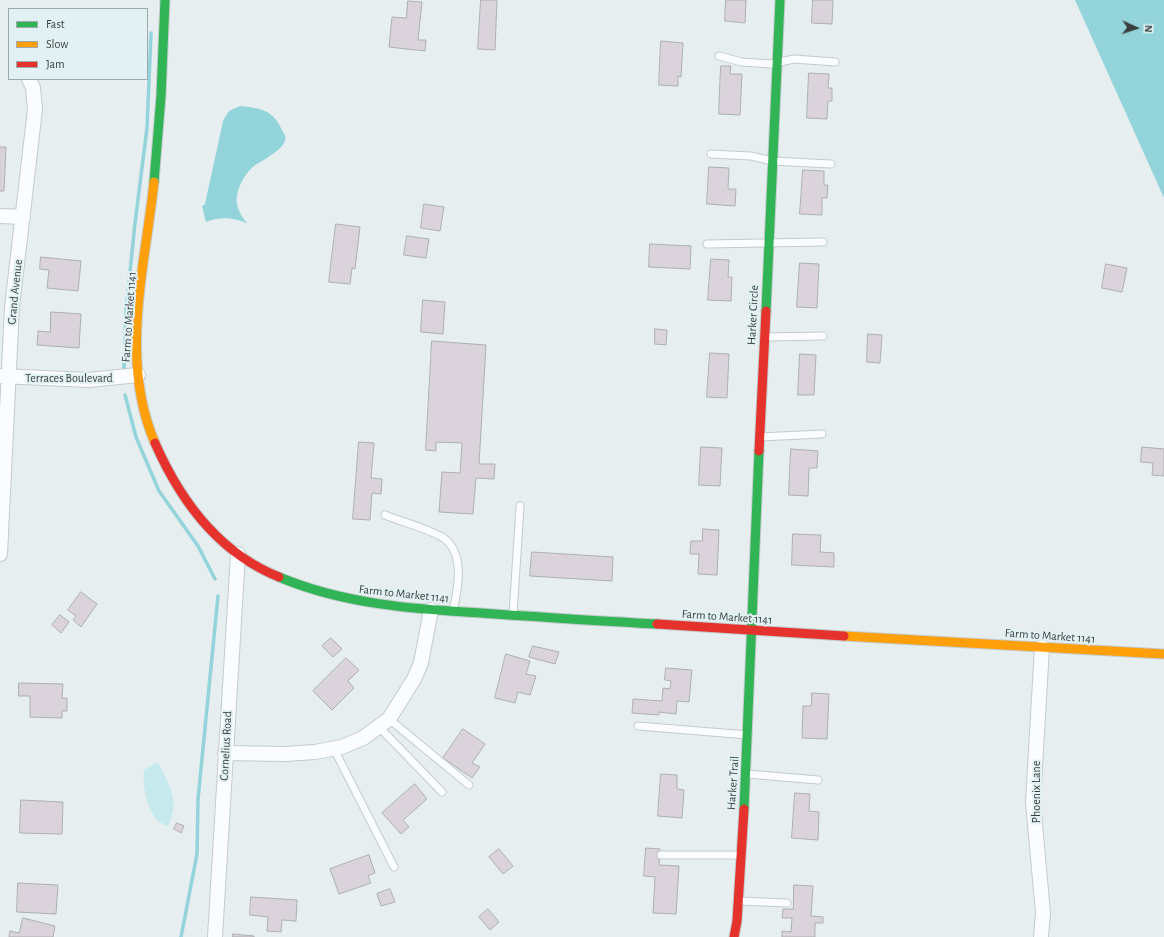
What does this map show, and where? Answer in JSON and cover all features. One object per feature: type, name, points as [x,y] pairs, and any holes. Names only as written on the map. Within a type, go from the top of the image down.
[{"type":"street","name":"Farm to Market 1141","points":[[165,0],[164,76],[160,130],[139,310],[136,355],[143,410],[153,439],[171,478],[194,510],[218,538],[263,571],[318,592],[363,603],[431,610],[752,631],[1164,654]]},
{"type":"street","name":"Harker Circle","points":[[752,631],[780,0]]},
{"type":"street","name":"Grand Avenue","points":[[0,554],[4,377],[35,109],[33,88],[29,80]]},
{"type":"street","points":[[0,216],[23,217]]},
{"type":"street","name":"Terraces Boulevard","points":[[4,377],[89,380],[138,375]]},
{"type":"street","name":"Cornelius Road","points":[[215,937],[238,554]]},
{"type":"street","points":[[225,753],[285,754],[334,749],[364,738],[384,723],[414,679],[421,664],[431,610]]},
{"type":"street","name":"Harker Trail","points":[[734,937],[737,921],[737,901],[746,774],[752,631]]},
{"type":"street","name":"Phoenix Lane","points":[[1041,937],[1043,912],[1033,802],[1042,647]]},
{"type":"lane","points":[[719,56],[742,62],[771,64],[794,59],[834,62]]},
{"type":"lane","points":[[711,154],[750,156],[773,161],[831,164]]},
{"type":"lane","points":[[707,244],[823,242]]},
{"type":"lane","points":[[764,337],[823,336]]},
{"type":"lane","points":[[760,437],[822,434]]},
{"type":"lane","points":[[513,615],[520,506]]},
{"type":"lane","points":[[385,515],[443,538],[454,552],[458,568],[458,591],[453,611]]},
{"type":"lane","points":[[384,723],[469,785]]},
{"type":"lane","points":[[384,723],[442,792]]},
{"type":"lane","points":[[638,726],[748,735]]},
{"type":"lane","points":[[334,749],[394,867]]},
{"type":"lane","points":[[746,774],[818,780]]},
{"type":"lane","points":[[661,855],[740,855]]},
{"type":"lane","points":[[737,901],[787,903]]},
{"type":"shaded area","points":[[158,762],[172,793],[172,817],[168,826],[158,821],[153,815],[150,810],[145,789],[144,770]]},
{"type":"water","points":[[1075,0],[1164,0],[1164,198]]},
{"type":"water","points":[[240,106],[266,111],[275,118],[284,134],[284,144],[276,152],[250,169],[241,183],[237,194],[237,204],[242,217],[247,223],[227,218],[206,222],[202,206],[205,204],[223,121],[229,111]]},
{"type":"building","points":[[481,0],[497,0],[495,50],[478,49]]},
{"type":"building","points":[[726,0],[746,0],[745,23],[725,21]]},
{"type":"building","points":[[813,0],[833,0],[832,24],[812,23]]},
{"type":"building","points":[[408,1],[422,2],[418,40],[426,40],[425,51],[389,47],[392,17],[406,18]]},
{"type":"building","points":[[661,41],[683,43],[681,77],[678,76],[678,86],[659,85]]},
{"type":"building","points":[[721,66],[731,66],[730,74],[742,74],[740,115],[719,114]]},
{"type":"building","points":[[809,73],[829,74],[828,88],[832,88],[832,101],[828,101],[827,119],[807,118]]},
{"type":"building","points":[[0,147],[6,147],[4,191],[0,191]]},
{"type":"building","points":[[709,167],[729,168],[728,189],[736,189],[735,206],[707,204]]},
{"type":"building","points":[[803,170],[824,171],[824,185],[828,185],[827,198],[822,198],[822,215],[800,214]]},
{"type":"building","points":[[424,204],[444,207],[440,231],[421,228]]},
{"type":"building","points":[[336,224],[360,227],[355,269],[352,268],[350,284],[329,282]]},
{"type":"building","points":[[407,236],[429,239],[426,258],[404,255]]},
{"type":"building","points":[[650,244],[691,246],[690,269],[649,267]]},
{"type":"building","points":[[41,257],[81,261],[78,291],[47,288],[49,270],[40,269]]},
{"type":"building","points":[[711,259],[729,260],[728,277],[732,277],[731,301],[708,300]]},
{"type":"building","points":[[800,263],[819,264],[817,308],[797,307]]},
{"type":"building","points":[[1106,264],[1127,268],[1122,292],[1102,288]]},
{"type":"building","points":[[423,300],[445,302],[443,334],[421,332]]},
{"type":"building","points":[[51,312],[81,314],[79,348],[37,345],[38,331],[50,332]]},
{"type":"building","points":[[655,329],[667,330],[666,345],[655,344]]},
{"type":"building","points":[[868,334],[882,335],[880,363],[867,362]]},
{"type":"building","points":[[432,341],[486,345],[479,464],[495,464],[494,479],[476,478],[473,514],[439,512],[442,472],[460,473],[462,443],[436,442],[436,451],[426,450]]},
{"type":"building","points":[[710,353],[729,354],[727,398],[707,397]]},
{"type":"building","points":[[800,354],[816,355],[814,395],[798,395]]},
{"type":"building","points":[[359,442],[374,443],[371,478],[382,479],[381,494],[372,493],[370,520],[353,519]]},
{"type":"building","points":[[701,447],[722,448],[720,486],[699,485]]},
{"type":"building","points":[[1142,447],[1164,449],[1164,476],[1152,475],[1153,463],[1141,462]]},
{"type":"building","points":[[791,449],[818,451],[817,468],[809,468],[808,496],[789,495]]},
{"type":"building","points":[[703,529],[719,530],[717,575],[698,574],[699,554],[690,554],[691,541],[702,541]]},
{"type":"building","points":[[793,534],[821,535],[820,552],[834,553],[834,567],[792,565]]},
{"type":"building","points":[[532,552],[613,557],[612,581],[530,576]]},
{"type":"building","points":[[81,592],[97,604],[81,627],[73,620],[76,616],[68,610]]},
{"type":"building","points":[[60,615],[69,622],[61,633],[52,625]]},
{"type":"building","points":[[331,638],[342,649],[333,657],[322,646]]},
{"type":"building","points":[[533,646],[559,652],[555,664],[529,657]]},
{"type":"building","points":[[506,654],[530,661],[526,674],[536,676],[530,695],[518,692],[515,703],[495,698]]},
{"type":"building","points":[[346,658],[359,670],[348,681],[354,688],[332,710],[313,691]]},
{"type":"building","points":[[666,668],[692,670],[689,702],[677,701],[676,714],[659,712],[659,715],[632,713],[633,699],[662,701],[663,688],[670,689],[671,681],[665,680]]},
{"type":"building","points":[[19,683],[63,684],[62,698],[67,698],[67,711],[62,711],[62,718],[30,717],[30,696],[19,696]]},
{"type":"building","points":[[812,693],[829,694],[827,739],[802,738],[803,706],[811,706]]},
{"type":"building","points":[[463,729],[485,744],[472,763],[480,767],[472,778],[443,758]]},
{"type":"building","points":[[661,774],[677,775],[677,789],[684,790],[682,818],[658,816]]},
{"type":"building","points":[[415,784],[427,799],[403,820],[409,827],[401,834],[382,813]]},
{"type":"building","points":[[795,793],[810,794],[809,811],[819,812],[818,840],[792,838]]},
{"type":"building","points":[[21,800],[63,802],[62,834],[20,833]]},
{"type":"building","points":[[177,823],[184,826],[181,833],[174,829]]},
{"type":"building","points":[[646,848],[660,849],[659,865],[679,866],[676,914],[653,913],[655,877],[644,876]]},
{"type":"building","points":[[499,849],[513,866],[503,874],[489,857]]},
{"type":"building","points":[[369,855],[375,873],[368,876],[371,883],[339,894],[330,869]]},
{"type":"building","points":[[18,883],[58,885],[56,914],[17,912]]},
{"type":"building","points":[[794,885],[813,886],[811,916],[823,917],[823,923],[815,923],[815,937],[782,937],[782,931],[791,932],[792,918],[782,918],[783,909],[793,909]]},
{"type":"building","points":[[390,889],[395,902],[381,906],[377,894]]},
{"type":"building","points":[[251,897],[297,900],[296,921],[282,920],[281,932],[267,931],[268,917],[250,915]]},
{"type":"building","points":[[488,909],[499,922],[490,930],[479,917]]},
{"type":"building","points":[[23,918],[55,926],[53,937],[9,937],[10,931],[19,933]]},
{"type":"building","points":[[233,934],[254,936],[254,937],[233,937]]},
{"type":"waterway","points":[[124,369],[126,312],[147,128],[151,33]]},
{"type":"waterway","points":[[125,395],[136,437],[159,491],[198,546],[215,579]]},
{"type":"waterway","points":[[181,937],[197,854],[198,799],[218,596]]},
{"type":"traffic: fast","points":[[154,182],[161,96],[165,0]]},
{"type":"traffic: fast","points":[[766,311],[780,0]]},
{"type":"traffic: fast","points":[[744,809],[759,451]]},
{"type":"traffic: fast","points":[[279,577],[328,593],[378,604],[455,611],[657,624]]},
{"type":"traffic: slow","points":[[154,182],[141,280],[136,346],[138,379],[144,411],[155,443]]},
{"type":"traffic: slow","points":[[844,636],[1164,654]]},
{"type":"traffic: jam","points":[[759,451],[766,311]]},
{"type":"traffic: jam","points":[[155,443],[176,485],[204,522],[220,539],[238,554],[257,567],[279,577]]},
{"type":"traffic: jam","points":[[657,624],[844,636]]},
{"type":"traffic: jam","points":[[734,937],[737,921],[744,809]]}]
